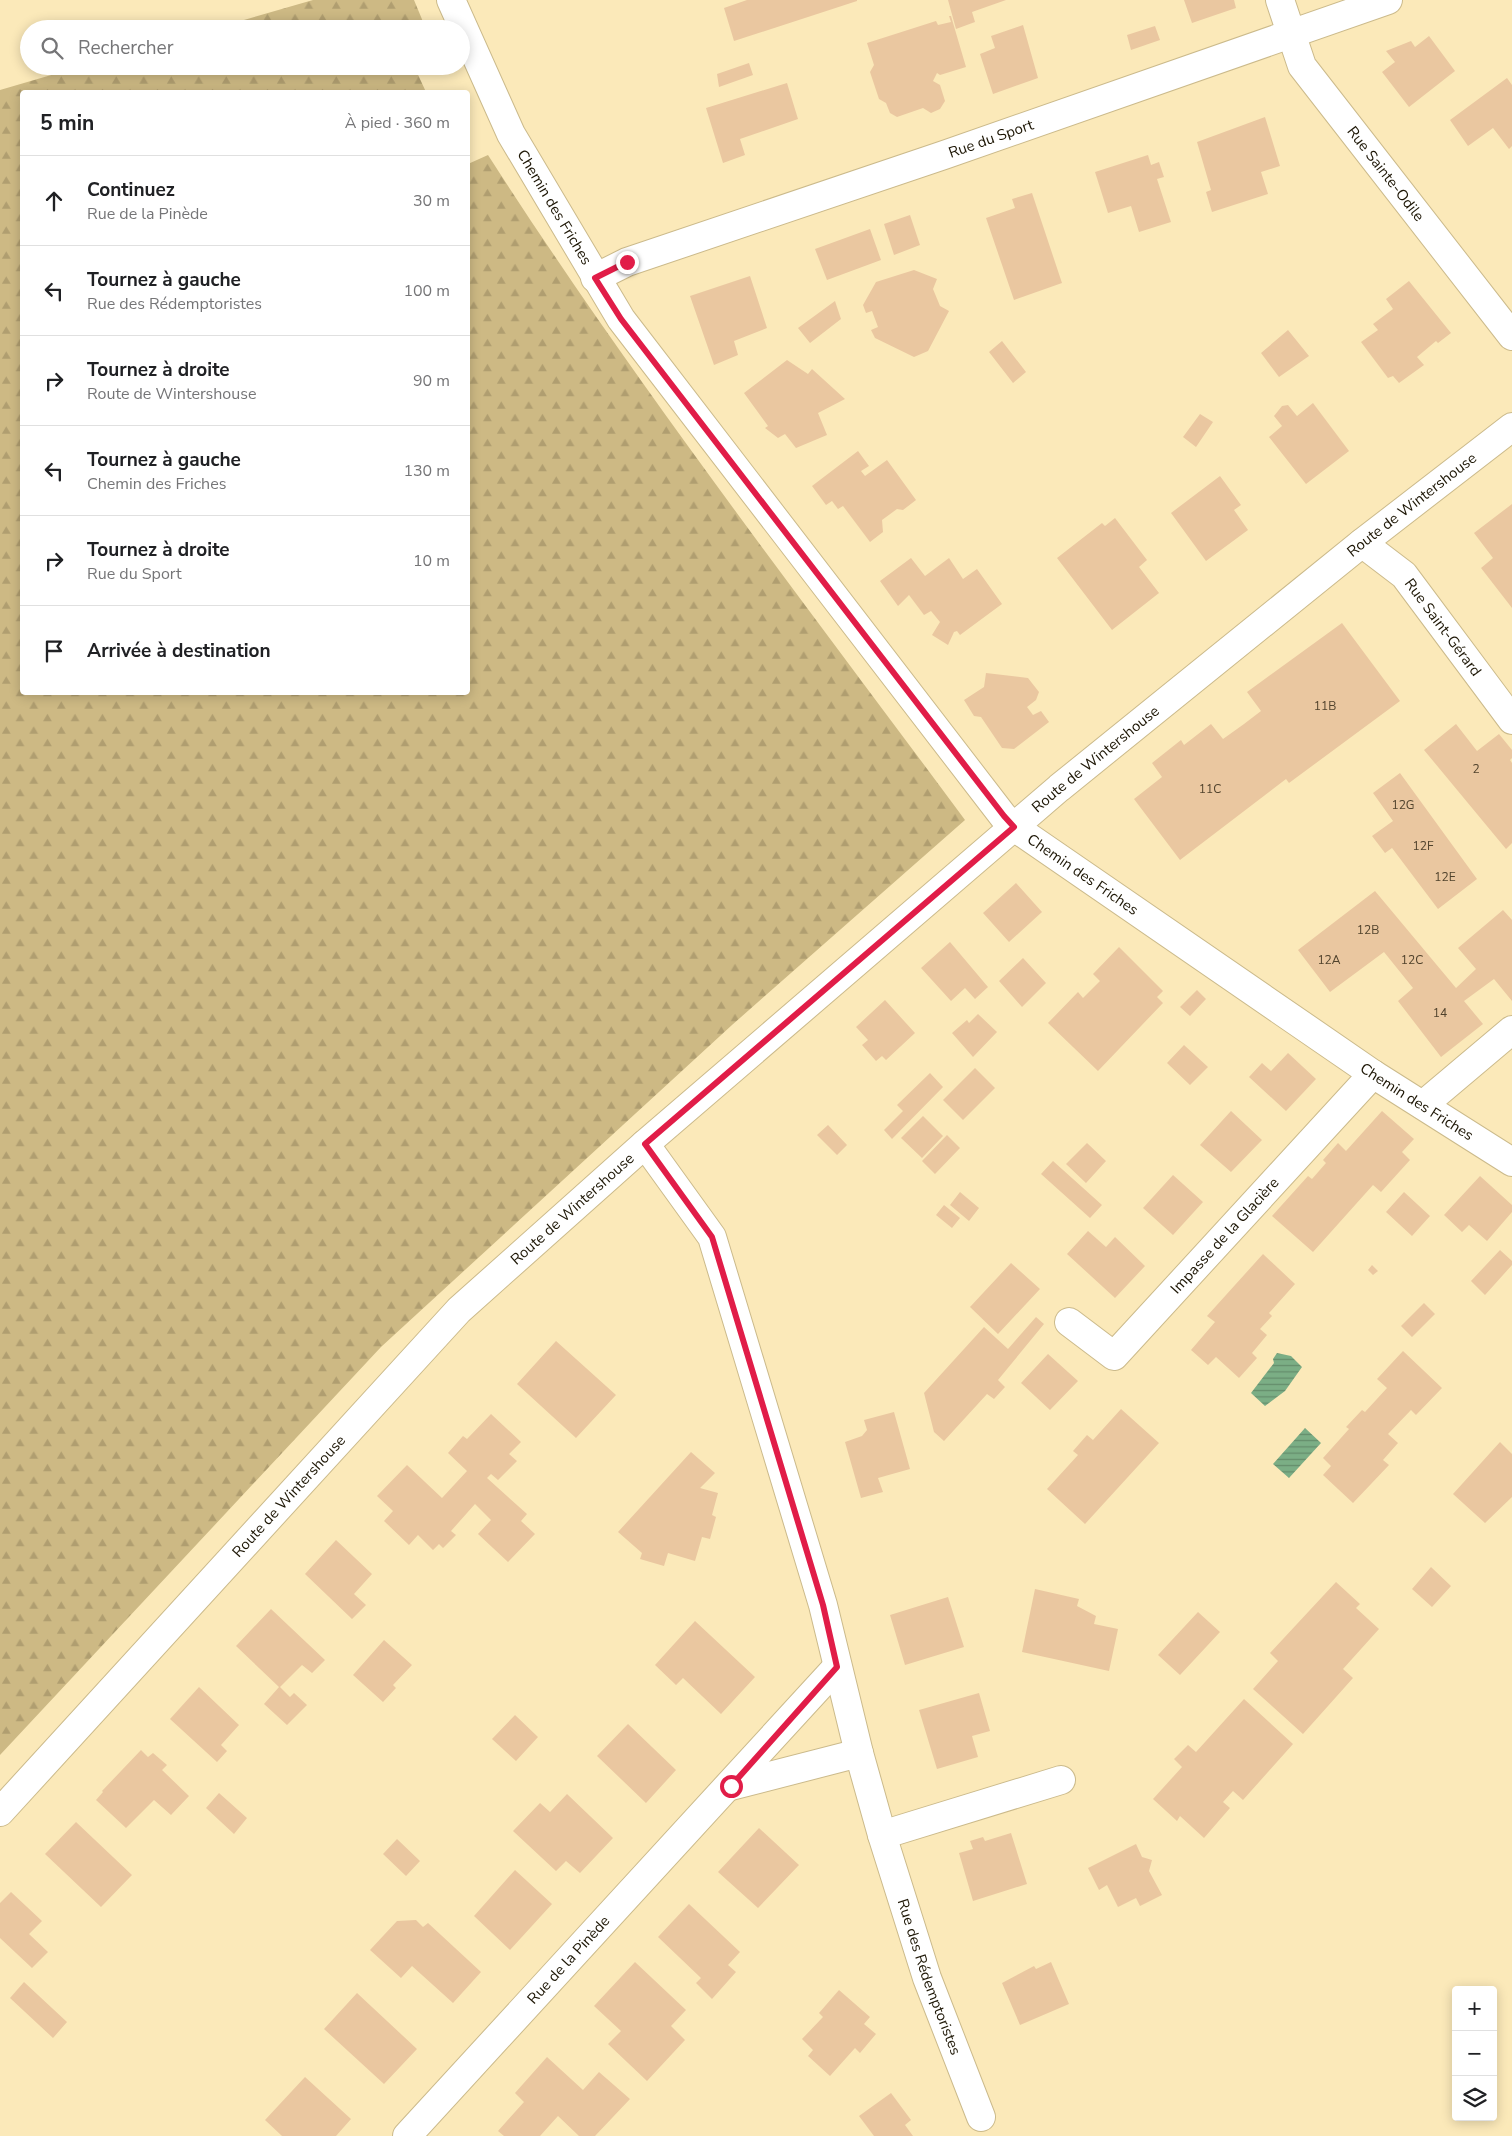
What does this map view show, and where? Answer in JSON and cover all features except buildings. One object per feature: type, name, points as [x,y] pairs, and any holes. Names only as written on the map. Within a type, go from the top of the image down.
[{"type":"street","name":"Chemin des Friches","points":[[451,0],[460,20]]},
{"type":"street","name":"Rue Sainte-Odile","points":[[1280,0],[1302,66],[1512,336]]},
{"type":"street","name":"Rue du Sport","points":[[595,278],[627,262],[1291,35],[1388,0]]},
{"type":"street","name":"Chemin des Friches","points":[[470,42],[511,134],[621,319],[1014,827],[1373,1074],[1512,1162]]},
{"type":"street","name":"Route de Wintershouse","points":[[0,1812],[459,1310],[645,1144],[1014,827],[1362,543],[1512,427]]},
{"type":"street","name":"Rue Saint-Gérard","points":[[1362,543],[1404,575],[1512,720]]},
{"type":"street","points":[[1423,1105],[1512,1030]]},
{"type":"street","name":"Impasse de la Glacière","points":[[1069,1322],[1114,1356],[1373,1074]]},
{"type":"street","name":"Rue des Rédemptoristes","points":[[645,1144],[712,1237],[823,1605],[859,1754],[882,1836],[927,1978],[981,2117]]},
{"type":"street","name":"Rue de la Pinède","points":[[407,2136],[731,1786],[837,1667]]},
{"type":"street","points":[[731,1786],[859,1754]]},
{"type":"street","points":[[882,1836],[1061,1780]]},
{"type":"green space","points":[[313,0],[414,0],[422,20],[244,20]]},
{"type":"green space","points":[[51,75],[418,75],[425,90],[20,90],[20,695],[470,695],[470,163],[488,155],[602,325],[661,408],[965,820],[732,1025],[381,1347],[0,1755],[0,90]]},
{"type":"shaded area","points":[[1277,1353],[1291,1356],[1302,1367],[1285,1391],[1265,1406],[1251,1393],[1274,1363],[1273,1359]]},
{"type":"shaded area","points":[[1305,1428],[1321,1443],[1289,1478],[1273,1464]]},
{"type":"route","points":[[627,262],[595,278],[621,319],[1014,827],[645,1144],[712,1237],[823,1605],[837,1667],[731,1786]]}]
